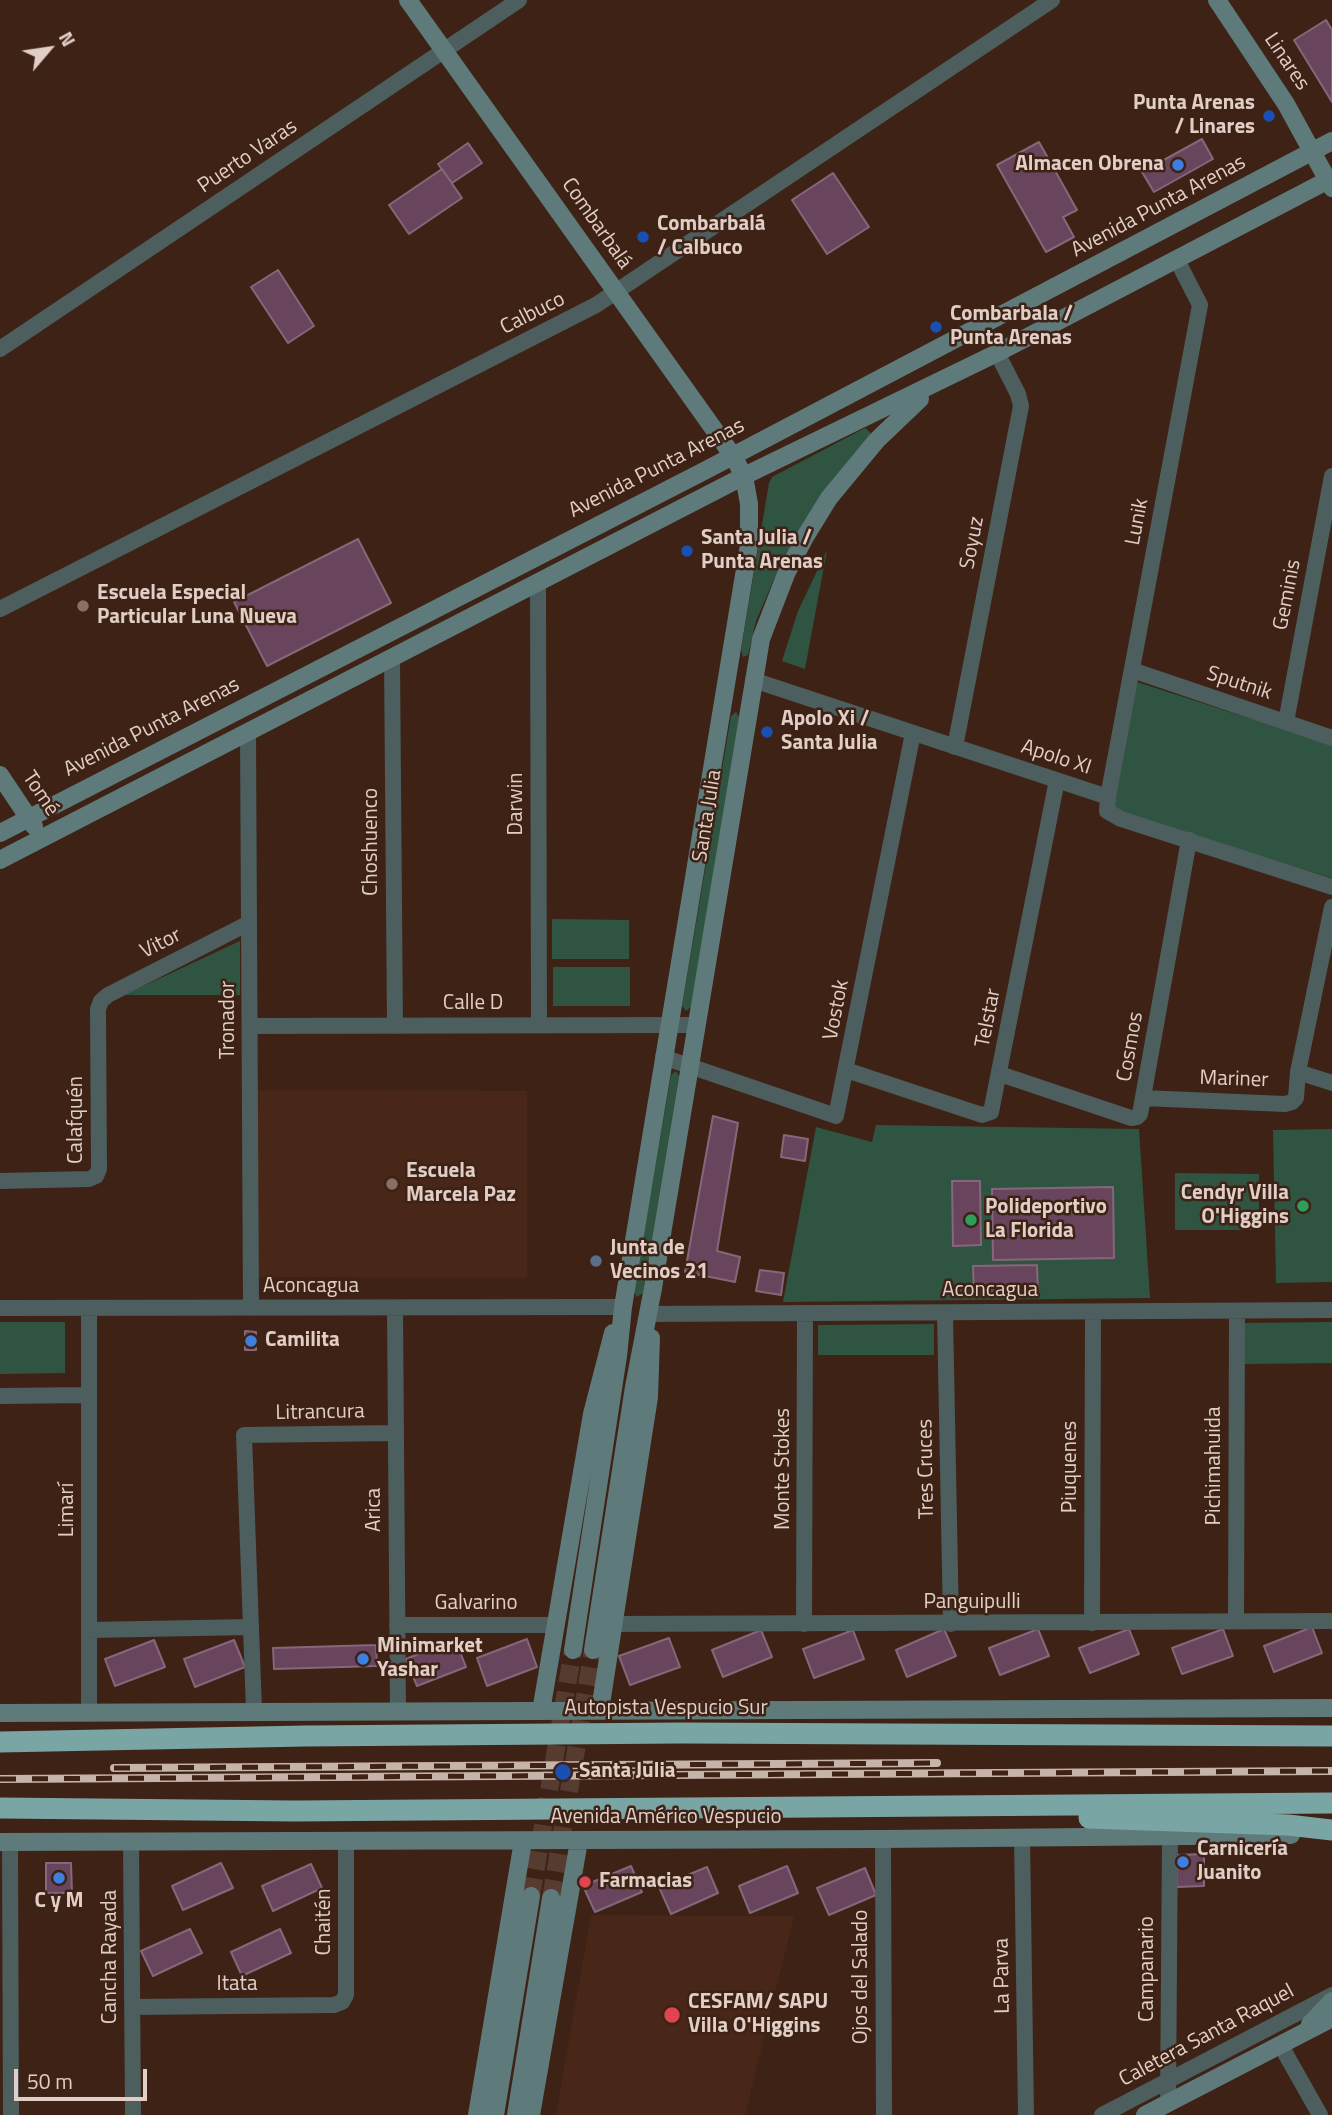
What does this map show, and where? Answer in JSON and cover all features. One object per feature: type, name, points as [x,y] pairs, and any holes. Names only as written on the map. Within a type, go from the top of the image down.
[{"type":"highway","name":"Autopista Vespucio Sur","points":[[0,1742],[681,1732],[1332,1736]]},
{"type":"highway","points":[[0,1808],[295,1811],[1332,1803]]},
{"type":"highway","points":[[1011,1805],[1051,1814],[1095,1818],[1210,1821],[1332,1832]]},
{"type":"main road","name":"Combarbalá","points":[[408,0],[733,456],[744,476]]},
{"type":"main road","name":"Linares","points":[[1217,0],[1286,104],[1331,182]]},
{"type":"main road","name":"Avenida Punta Arenas","points":[[0,833],[733,456],[1332,141]]},
{"type":"main road","points":[[0,860],[744,476],[938,383],[1331,182]]},
{"type":"main road","name":"Santa Julia","points":[[593,1650],[634,1387],[761,639],[777,595],[817,516],[842,480],[868,450],[938,383]]},
{"type":"main road","name":"Santa Julia","points":[[573,1650],[618,1356],[623,1307],[748,545],[750,504],[744,476]]},
{"type":"main road","name":"Tomé","points":[[0,775],[42,838]]},
{"type":"main road","name":"Santa Julia","points":[[541,1711],[597,1385],[623,1307]]},
{"type":"main road","name":"Santa Julia","points":[[600,1710],[649,1397],[651,1358],[648,1314]]},
{"type":"main road","points":[[0,1713],[1332,1708]]},
{"type":"main road","name":"Avenida Américo Vespucio","points":[[5,1842],[883,1839],[1332,1832]]},
{"type":"main road","points":[[477,2115],[523,1841]]},
{"type":"main road","points":[[531,2115],[579,1841]]},
{"type":"main road","points":[[495,2115],[531,1896]]},
{"type":"main road","points":[[516,2115],[551,1898]]},
{"type":"main road","points":[[1300,2034],[1332,2001]]},
{"type":"main road","points":[[1145,2115],[1332,2018]]},
{"type":"street","name":"Puerto Varas","points":[[0,349],[519,0]]},
{"type":"street","name":"Calbuco","points":[[0,609],[592,308],[1052,0]]},
{"type":"street","name":"Lunik","points":[[1108,797],[1200,305],[1177,260]]},
{"type":"street","name":"Soyuz","points":[[955,747],[1021,406],[1018,394],[997,353]]},
{"type":"street","name":"Geminis","points":[[1286,722],[1332,476]]},
{"type":"street","name":"Darwin","points":[[538,582],[539,1025]]},
{"type":"street","name":"Choshuenco","points":[[392,657],[395,1026]]},
{"type":"street","name":"Sputnik","points":[[1132,670],[1332,738]]},
{"type":"street","name":"Apolo XI","points":[[753,680],[1108,797],[1107,811],[1111,815],[1332,887]]},
{"type":"street","name":"Tronador","points":[[248,732],[251,1308]]},
{"type":"street","name":"Vostok","points":[[663,1057],[836,1116],[914,733]]},
{"type":"street","name":"Telstar","points":[[846,1070],[986,1116],[993,1109],[1056,780]]},
{"type":"street","name":"Cosmos","points":[[1000,1074],[1131,1118],[1140,1114],[1189,840]]},
{"type":"street","name":"Mariner","points":[[1143,1098],[1285,1104],[1296,1098],[1298,1072],[1332,907]]},
{"type":"street","name":"Vitor","points":[[98,1009],[101,1001],[108,995],[249,923]]},
{"type":"street","name":"Calafquén","points":[[0,1181],[89,1179],[98,1173],[98,1009]]},
{"type":"street","name":"Calle D","points":[[250,1026],[697,1025]]},
{"type":"street","name":"Mariner","points":[[1298,1072],[1332,1083]]},
{"type":"street","name":"Aconcagua","points":[[0,1308],[623,1307]]},
{"type":"street","name":"Limarí","points":[[89,1308],[89,1712]]},
{"type":"street","name":"Arica","points":[[395,1308],[398,1711]]},
{"type":"street","name":"Aconcagua","points":[[648,1314],[1332,1310]]},
{"type":"street","name":"Pichimahuida","points":[[1236,1621],[1237,1311]]},
{"type":"street","name":"Tres Cruces","points":[[945,1312],[951,1624]]},
{"type":"street","name":"Piuquenes","points":[[1092,1623],[1093,1312]]},
{"type":"street","name":"Monte Stokes","points":[[804,1624],[805,1313]]},
{"type":"street","points":[[0,1396],[89,1395]]},
{"type":"street","name":"Litrancura","points":[[251,1627],[244,1435],[396,1433]]},
{"type":"street","name":"Panguipulli","points":[[613,1624],[1332,1621]]},
{"type":"street","name":"Galvarino","points":[[397,1625],[555,1625]]},
{"type":"street","points":[[89,1630],[251,1627],[254,1711]]},
{"type":"street","name":"Campanario","points":[[1168,2103],[1170,1835]]},
{"type":"street","name":"La Parva","points":[[1022,1837],[1026,2115]]},
{"type":"street","name":"Ojos del Salado","points":[[883,1839],[884,2115]]},
{"type":"street","name":"Chaitén","points":[[342,2002],[345,1995],[346,1841]]},
{"type":"street","points":[[5,1842],[11,2115]]},
{"type":"street","name":"Cancha Rayada","points":[[131,1842],[132,2115]]},
{"type":"street","name":"Caletera Santa Raquel","points":[[1102,2115],[1332,1995]]},
{"type":"street","name":"Itata","points":[[132,2007],[334,2005],[342,2002]]},
{"type":"street","points":[[1280,2043],[1320,2115]]},
{"type":"shaded area","name":"Escuela Marcela Paz","points":[[258,1090],[527,1091],[527,1278],[258,1277]]},
{"type":"shaded area","name":"CESFAM/ SAPU Villa O'Higgins","points":[[591,1915],[794,1916],[745,2115],[556,2115]]},
{"type":"green space","points":[[865,428],[870,432],[870,436],[823,493],[781,563],[756,621],[748,655],[743,657],[741,650],[772,477]]},
{"type":"green space","points":[[827,550],[805,669],[782,661],[798,611]]},
{"type":"green space","points":[[1137,682],[1332,745],[1332,878],[1120,813],[1113,806]]},
{"type":"green space","points":[[736,712],[739,717],[691,1007],[686,1011],[682,1006],[731,716]]},
{"type":"green space","points":[[552,919],[629,920],[629,959],[552,959]]},
{"type":"green space","points":[[240,941],[240,995],[124,995]]},
{"type":"green space","points":[[553,967],[630,967],[630,1006],[553,1006]]},
{"type":"green space","points":[[676,1071],[679,1076],[643,1293],[637,1297],[634,1292],[671,1075]]},
{"type":"green space","name":"Polideportivo La Florida","points":[[876,1125],[1139,1129],[1150,1298],[783,1302],[816,1127],[872,1142]]},
{"type":"green space","name":"Cendyr Villa O'Higgins","points":[[1332,1129],[1332,1282],[1276,1283],[1273,1130]]},
{"type":"green space","points":[[1175,1173],[1259,1174],[1259,1230],[1175,1230]]},
{"type":"green space","points":[[0,1322],[65,1322],[65,1373],[0,1374]]},
{"type":"green space","points":[[1332,1322],[1332,1363],[1244,1364],[1243,1323]]},
{"type":"green space","points":[[934,1324],[934,1355],[818,1355],[818,1325]]},
{"type":"building","points":[[1326,20],[1332,30],[1332,102],[1294,40]]},
{"type":"building","name":"Almacen Obrena","points":[[1202,139],[1213,159],[1154,192],[1142,172]]},
{"type":"building","points":[[1039,142],[1077,210],[1063,217],[1074,237],[1046,252],[997,165]]},
{"type":"building","points":[[468,143],[482,163],[452,183],[438,164]]},
{"type":"building","points":[[442,169],[462,198],[409,234],[389,205]]},
{"type":"building","points":[[833,173],[869,227],[827,254],[792,200]]},
{"type":"building","points":[[278,270],[314,326],[288,343],[251,287]]},
{"type":"building","points":[[358,539],[391,603],[267,666],[234,602]]},
{"type":"building","points":[[713,1116],[738,1123],[717,1251],[740,1257],[735,1282],[685,1272]]},
{"type":"building","points":[[784,1135],[808,1139],[805,1161],[781,1157]]},
{"type":"building","points":[[952,1181],[980,1181],[981,1245],[953,1246]]},
{"type":"building","points":[[1113,1187],[1114,1258],[993,1260],[992,1189]]},
{"type":"building","points":[[1037,1265],[1038,1293],[974,1294],[973,1266]]},
{"type":"building","points":[[760,1270],[784,1273],[781,1295],[756,1291]]},
{"type":"building","name":"Camilita","points":[[245,1331],[256,1332],[256,1350],[245,1350]]},
{"type":"building","points":[[1312,1627],[1322,1653],[1274,1672],[1264,1646]]},
{"type":"building","points":[[944,1629],[956,1656],[907,1677],[896,1650]]},
{"type":"building","points":[[1038,1629],[1049,1656],[1000,1675],[989,1648]]},
{"type":"building","points":[[1129,1629],[1139,1654],[1090,1673],[1079,1648]]},
{"type":"building","points":[[1223,1629],[1233,1656],[1182,1674],[1172,1648]]},
{"type":"building","points":[[761,1630],[772,1657],[723,1677],[712,1650]]},
{"type":"building","points":[[853,1630],[864,1659],[814,1678],[803,1649]]},
{"type":"building","points":[[669,1638],[680,1667],[630,1685],[619,1656]]},
{"type":"building","points":[[455,1639],[466,1667],[417,1686],[406,1659]]},
{"type":"building","points":[[527,1639],[537,1667],[487,1686],[477,1658]]},
{"type":"building","points":[[154,1640],[165,1667],[115,1686],[105,1659]]},
{"type":"building","points":[[234,1640],[245,1667],[195,1687],[184,1659]]},
{"type":"building","points":[[376,1645],[377,1666],[274,1669],[273,1648]]},
{"type":"building","points":[[1204,1854],[1204,1886],[1177,1887],[1177,1855]]},
{"type":"building","name":"C y M","points":[[46,1863],[71,1863],[72,1893],[46,1893]]},
{"type":"building","points":[[221,1863],[233,1888],[183,1910],[172,1886]]},
{"type":"building","points":[[311,1864],[322,1888],[273,1911],[262,1886]]},
{"type":"building","points":[[631,1866],[642,1892],[595,1912],[583,1886]]},
{"type":"building","points":[[787,1866],[798,1893],[750,1913],[739,1886]]},
{"type":"building","points":[[707,1867],[718,1893],[671,1914],[659,1887]]},
{"type":"building","points":[[865,1868],[876,1895],[829,1915],[817,1888]]},
{"type":"building","points":[[190,1929],[202,1953],[153,1976],[141,1951]]},
{"type":"building","points":[[280,1929],[291,1953],[242,1976],[231,1952]]},
{"type":"tunnel","points":[[531,1896],[573,1650]]},
{"type":"tunnel","points":[[551,1898],[593,1650]]},
{"type":"railway","points":[[114,1768],[937,1763]]},
{"type":"railway","points":[[0,1779],[1332,1771]]},
{"type":"place","name":"Punta Arenas / Linares","points":[[1269,116]]},
{"type":"place","name":"Almacen Obrena","points":[[1178,165]]},
{"type":"place","name":"Combarbalá / Calbuco","points":[[643,237]]},
{"type":"place","name":"Combarbala / Punta Arenas","points":[[936,327]]},
{"type":"place","name":"Santa Julia / Punta Arenas","points":[[687,551]]},
{"type":"place","name":"Escuela Especial Particular Luna Nueva","points":[[83,606]]},
{"type":"place","name":"Apolo Xi / Santa Julia","points":[[767,732]]},
{"type":"place","name":"Escuela Marcela Paz","points":[[392,1184]]},
{"type":"place","name":"Cendyr Villa O'Higgins","points":[[1303,1206]]},
{"type":"place","name":"Polideportivo La Florida","points":[[971,1220]]},
{"type":"place","name":"Junta de Vecinos 21","points":[[596,1261]]},
{"type":"place","name":"Camilita","points":[[251,1341]]},
{"type":"place","name":"Minimarket Yashar","points":[[363,1659]]},
{"type":"place","name":"Santa Julia","points":[[563,1772]]},
{"type":"place","name":"Carnicería Juanito","points":[[1183,1862]]},
{"type":"place","name":"C y M","points":[[59,1878]]},
{"type":"place","name":"Farmacias","points":[[585,1882]]},
{"type":"place","name":"CESFAM/ SAPU Villa O'Higgins","points":[[672,2015]]}]
